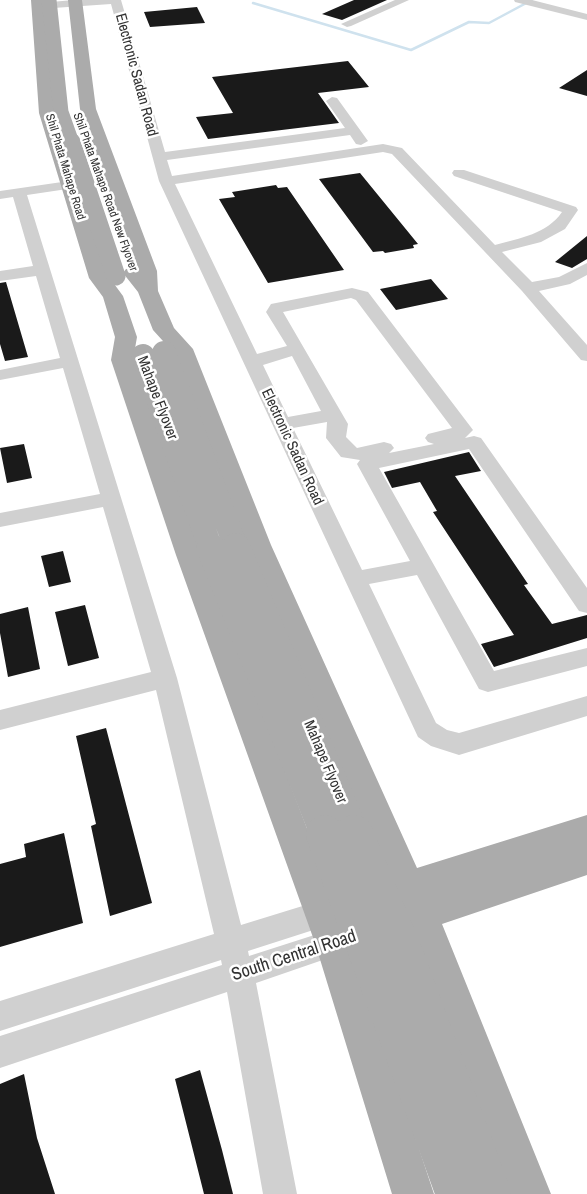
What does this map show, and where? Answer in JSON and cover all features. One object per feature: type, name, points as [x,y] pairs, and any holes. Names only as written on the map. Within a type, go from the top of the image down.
[{"type":"main road","name":"Shil Phata Mahape Road New Flyover","points":[[70,1],[75,110],[121,282]]},
{"type":"main road","points":[[70,1],[88,109],[147,271],[149,344]]},
{"type":"main road","name":"Shil Phata Mahape Road New Flyover","points":[[42,2],[61,112],[121,282]]},
{"type":"main road","name":"Shil Phata Mahape Road","points":[[42,2],[47,113],[99,278],[121,282]]},
{"type":"main road","name":"Shil Phata Mahape Road New Flyover","points":[[121,282],[148,291]]},
{"type":"main road","points":[[121,282],[149,344]]},
{"type":"main road","points":[[413,1194],[328,928],[156,463],[122,360],[149,344],[182,349],[258,546],[415,900],[530,1194]]},
{"type":"main road","name":"Mahape Flyover","points":[[149,344],[214,557],[326,835],[455,1194]]},
{"type":"main road","name":"Mahape Flyover","points":[[149,344],[405,956],[492,1194]]},
{"type":"main road","name":"South Central Road","points":[[328,928],[415,900],[587,830]]},
{"type":"main road","name":"South Central Road","points":[[415,900],[587,860]]},
{"type":"street","points":[[42,2],[116,0]]},
{"type":"street","name":"Electronic Sadan Road","points":[[116,0],[166,181],[427,730],[440,739],[459,744],[587,706]]},
{"type":"street","points":[[347,24],[404,0]]},
{"type":"street","points":[[519,0],[587,17]]},
{"type":"street","points":[[566,11],[577,4]]},
{"type":"street","points":[[332,101],[352,131],[369,151]]},
{"type":"street","points":[[159,157],[352,131]]},
{"type":"street","points":[[166,181],[383,148],[398,151],[528,288],[587,356]]},
{"type":"street","points":[[459,174],[571,210],[560,226],[536,239],[492,250]]},
{"type":"street","points":[[69,185],[10,194],[42,270],[165,678],[239,974],[280,1194]]},
{"type":"street","points":[[528,288],[564,281],[587,268]]},
{"type":"street","points":[[0,276],[42,270]]},
{"type":"street","points":[[352,293],[362,296],[462,430],[459,433],[357,454],[348,452],[336,438],[338,424],[297,349],[274,312],[277,308],[352,293]]},
{"type":"street","points":[[252,364],[264,358],[297,349]]},
{"type":"street","points":[[0,374],[70,361]]},
{"type":"street","points":[[281,424],[333,415]]},
{"type":"street","points":[[587,606],[474,442],[367,464],[488,682],[587,657]]},
{"type":"street","points":[[0,520],[111,499]]},
{"type":"street","points":[[355,579],[423,566]]},
{"type":"street","points":[[0,720],[165,678]]},
{"type":"street","name":"South Central Road","points":[[0,1016],[232,944],[328,928]]},
{"type":"street","name":"South Central Road","points":[[0,1052],[239,974],[328,928]]},
{"type":"street","points":[[66,996],[71,1029]]},
{"type":"building","points":[[354,0],[387,0],[342,20],[322,14]]},
{"type":"building","points":[[197,7],[205,23],[150,27],[144,12]]},
{"type":"building","points":[[348,61],[369,87],[318,93],[339,123],[208,139],[196,117],[233,113],[212,77]]},
{"type":"building","points":[[587,70],[587,96],[559,88]]},
{"type":"building","points":[[360,173],[418,244],[413,245],[414,248],[385,253],[383,251],[373,252],[319,179]]},
{"type":"building","points":[[276,185],[278,188],[287,187],[344,270],[268,283],[219,199],[235,197],[232,192]]},
{"type":"building","points":[[587,236],[587,259],[572,268],[555,262]]},
{"type":"building","points":[[431,279],[448,299],[396,310],[380,289]]},
{"type":"building","points":[[6,282],[28,357],[5,361],[0,344],[0,283]]},
{"type":"building","points":[[24,444],[32,478],[7,483],[0,448]]},
{"type":"building","points":[[469,452],[481,471],[455,476],[528,584],[524,585],[552,624],[587,615],[587,638],[494,667],[481,644],[514,635],[433,512],[437,511],[420,482],[392,488],[384,472]]},
{"type":"building","points":[[63,551],[71,582],[49,587],[41,556]]},
{"type":"building","points":[[85,605],[99,658],[68,666],[55,612]]},
{"type":"building","points":[[28,607],[40,669],[8,677],[0,633],[0,614]]},
{"type":"building","points":[[106,728],[152,903],[110,916],[91,826],[96,824],[76,736]]},
{"type":"building","points":[[64,833],[83,923],[0,947],[0,864],[26,857],[24,844]]},
{"type":"building","points":[[200,1070],[233,1194],[204,1194],[175,1079]]},
{"type":"building","points":[[24,1074],[37,1138],[55,1194],[0,1194],[0,1084]]},
{"type":"waterway","points":[[253,3],[411,50],[469,22],[489,23],[532,0]]}]
